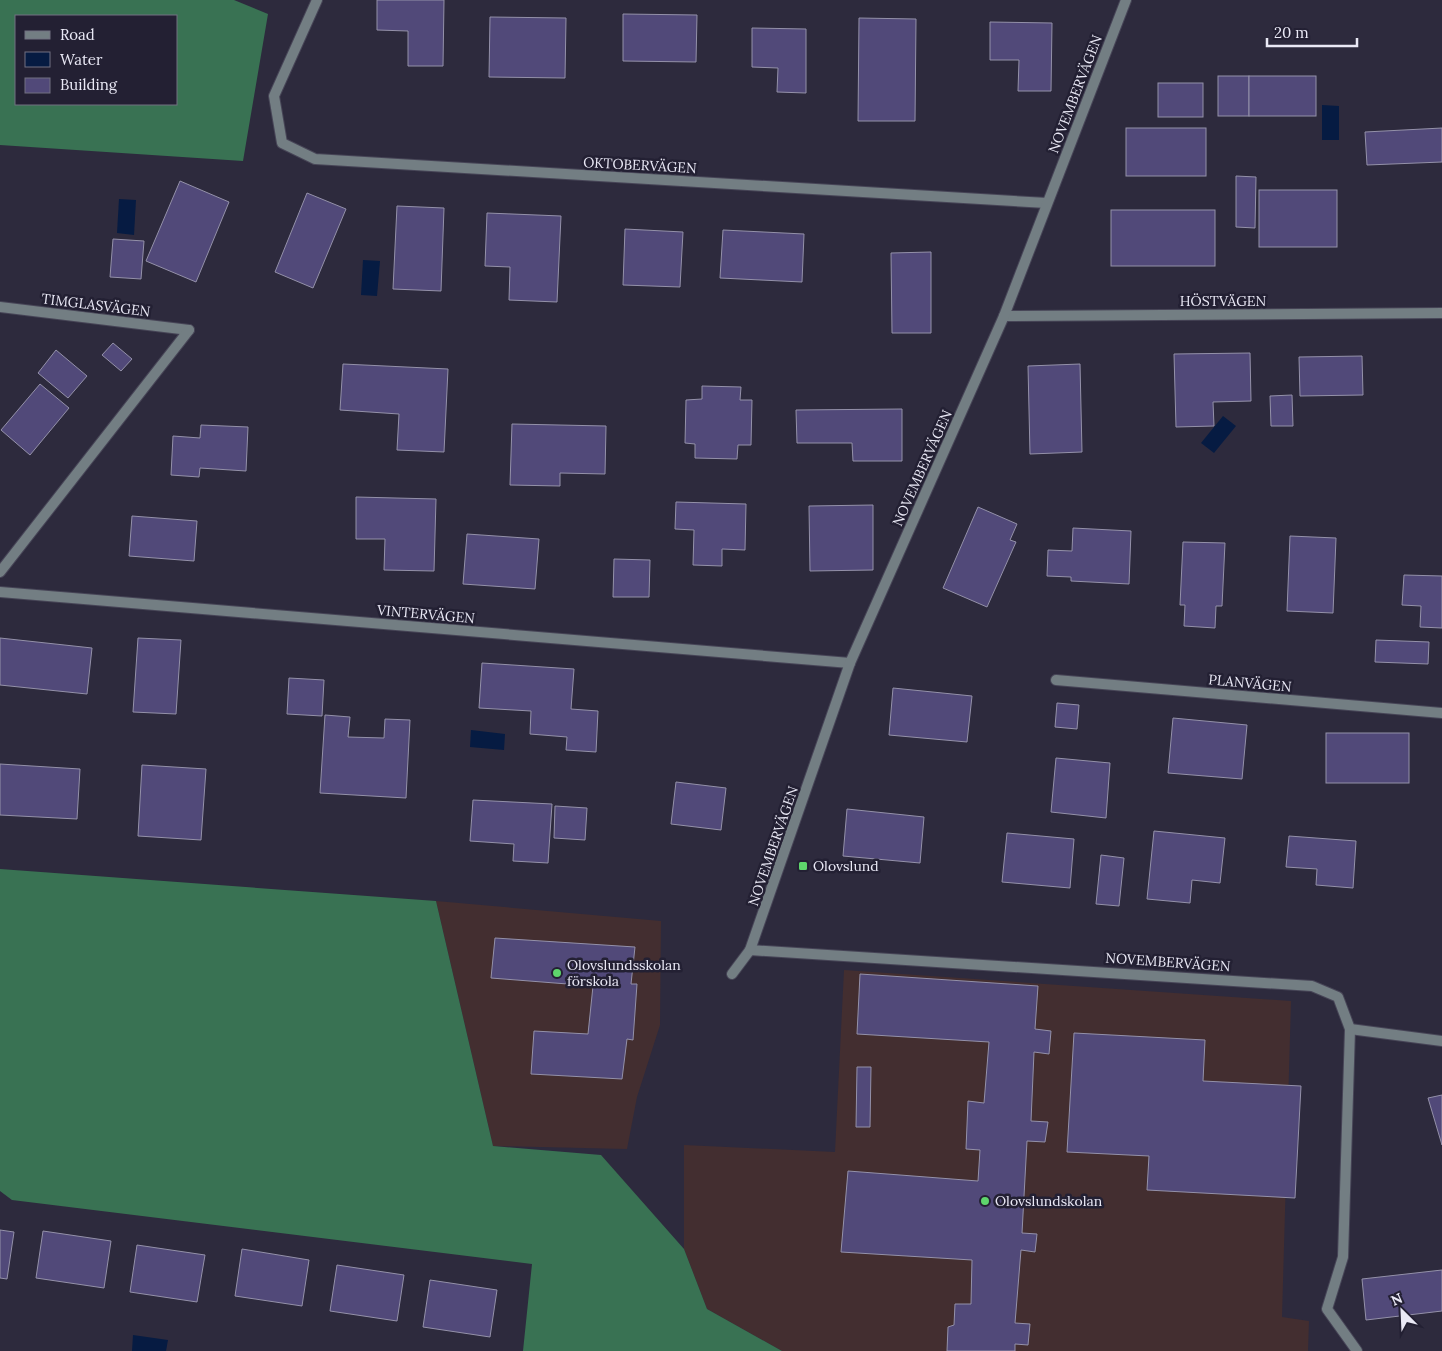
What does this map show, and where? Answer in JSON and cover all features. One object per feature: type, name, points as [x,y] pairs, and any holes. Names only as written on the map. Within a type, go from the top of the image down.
[{"type":"street","name":"OKTOBERVÄGEN","points":[[317,0],[274,96],[282,143],[315,159],[1047,203]]},
{"type":"street","name":"NOVEMBERVÄGEN","points":[[732,974],[750,950],[850,663],[1004,316],[1126,0]]},
{"type":"street","name":"TIMGLASVÄGEN","points":[[0,307],[189,330],[0,572]]},
{"type":"street","name":"HÖSTVÄGEN","points":[[1004,316],[1442,313]]},
{"type":"street","name":"VINTERVÄGEN","points":[[0,592],[850,663]]},
{"type":"street","name":"PLANVÄGEN","points":[[1056,680],[1442,713]]},
{"type":"street","name":"NOVEMBERVÄGEN","points":[[750,950],[1312,986],[1338,997],[1350,1029],[1343,1257],[1327,1308],[1357,1351]]},
{"type":"street","points":[[1350,1029],[1442,1041]]},
{"type":"shaded area","name":"Olovslundsskolan förskola","points":[[436,901],[661,921],[660,1025],[637,1097],[627,1149],[493,1146]]},
{"type":"shaded area","name":"Olovslundskolan","points":[[844,970],[1291,1001],[1282,1317],[1309,1321],[1308,1351],[782,1351],[707,1309],[684,1249],[684,1145],[835,1152]]},
{"type":"green space","points":[[0,0],[234,0],[268,14],[243,161],[0,145]]},
{"type":"green space","points":[[0,869],[436,901],[493,1146],[601,1155],[684,1249],[707,1309],[782,1351],[523,1351],[532,1264],[12,1200],[0,1191]]},
{"type":"water","points":[[1322,105],[1339,106],[1339,140],[1322,140]]},
{"type":"water","points":[[119,199],[136,200],[134,235],[117,233]]},
{"type":"water","points":[[363,260],[380,261],[377,296],[361,295]]},
{"type":"water","points":[[1223,416],[1236,426],[1214,453],[1201,443]]},
{"type":"water","points":[[471,730],[505,734],[504,750],[470,747]]},
{"type":"water","points":[[133,1335],[168,1340],[166,1351],[132,1351]]},
{"type":"building","points":[[377,0],[444,0],[443,66],[408,66],[408,31],[377,30]]},
{"type":"building","points":[[623,14],[697,15],[696,62],[623,61]]},
{"type":"building","points":[[490,17],[566,18],[565,78],[489,77]]},
{"type":"building","points":[[859,18],[916,19],[915,121],[858,121]]},
{"type":"building","points":[[990,22],[1052,23],[1051,91],[1018,91],[1019,60],[990,60]]},
{"type":"building","points":[[752,28],[806,29],[806,93],[777,92],[778,68],[752,67]]},
{"type":"building","points":[[1218,76],[1249,76],[1249,116],[1218,116]]},
{"type":"building","points":[[1249,76],[1316,76],[1316,116],[1249,116]]},
{"type":"building","points":[[1158,83],[1203,83],[1203,117],[1158,117]]},
{"type":"building","points":[[1126,128],[1206,128],[1206,176],[1126,176]]},
{"type":"building","points":[[1442,128],[1442,162],[1367,165],[1365,132]]},
{"type":"building","points":[[1236,176],[1256,177],[1255,228],[1236,227]]},
{"type":"building","points":[[180,181],[229,202],[196,282],[146,261]]},
{"type":"building","points":[[1259,190],[1337,190],[1337,247],[1259,247]]},
{"type":"building","points":[[307,193],[346,209],[313,288],[275,272]]},
{"type":"building","points":[[397,206],[444,208],[441,291],[393,289]]},
{"type":"building","points":[[1111,210],[1215,210],[1215,266],[1111,266]]},
{"type":"building","points":[[487,213],[561,216],[557,302],[509,300],[510,267],[485,266]]},
{"type":"building","points":[[625,229],[683,232],[680,287],[623,285]]},
{"type":"building","points":[[723,230],[804,234],[802,282],[720,278]]},
{"type":"building","points":[[113,239],[144,241],[141,279],[110,277]]},
{"type":"building","points":[[931,252],[931,333],[892,333],[891,253]]},
{"type":"building","points":[[113,343],[132,359],[121,371],[102,355]]},
{"type":"building","points":[[56,350],[87,376],[68,398],[38,373]]},
{"type":"building","points":[[1250,353],[1251,401],[1213,402],[1214,426],[1176,427],[1174,354]]},
{"type":"building","points":[[1362,356],[1363,395],[1300,396],[1299,357]]},
{"type":"building","points":[[343,364],[448,369],[444,452],[397,450],[399,414],[340,410]]},
{"type":"building","points":[[1080,364],[1082,452],[1030,454],[1028,366]]},
{"type":"building","points":[[40,384],[69,408],[30,455],[1,430]]},
{"type":"building","points":[[702,386],[741,387],[740,400],[752,400],[751,445],[738,445],[737,459],[695,458],[695,444],[685,443],[686,400],[702,399]]},
{"type":"building","points":[[1292,395],[1293,426],[1271,426],[1270,396]]},
{"type":"building","points":[[902,409],[902,461],[853,461],[852,443],[797,443],[796,410]]},
{"type":"building","points":[[512,424],[606,426],[605,474],[560,473],[560,486],[510,485]]},
{"type":"building","points":[[201,425],[248,427],[246,471],[200,468],[199,477],[171,475],[173,436],[200,438]]},
{"type":"building","points":[[356,497],[436,499],[434,571],[384,570],[385,539],[356,539]]},
{"type":"building","points":[[676,502],[746,504],[745,550],[722,549],[722,566],[693,565],[694,530],[675,529]]},
{"type":"building","points":[[873,505],[873,570],[810,571],[809,506]]},
{"type":"building","points":[[978,507],[1017,524],[1010,540],[1016,542],[987,607],[943,588]]},
{"type":"building","points":[[132,516],[197,521],[194,561],[129,556]]},
{"type":"building","points":[[1073,528],[1131,531],[1129,584],[1071,581],[1071,577],[1047,576],[1048,550],[1072,551]]},
{"type":"building","points":[[467,534],[539,539],[535,589],[463,584]]},
{"type":"building","points":[[1290,536],[1336,538],[1333,613],[1287,611]]},
{"type":"building","points":[[1183,542],[1225,543],[1222,606],[1216,606],[1215,628],[1184,626],[1185,605],[1180,605]]},
{"type":"building","points":[[614,559],[650,560],[649,597],[613,597]]},
{"type":"building","points":[[1404,575],[1442,576],[1442,628],[1420,627],[1421,606],[1402,605]]},
{"type":"building","points":[[0,638],[92,648],[87,694],[0,685]]},
{"type":"building","points":[[138,638],[181,640],[176,714],[133,712]]},
{"type":"building","points":[[1376,640],[1429,642],[1428,664],[1375,662]]},
{"type":"building","points":[[482,663],[574,669],[571,709],[598,711],[596,752],[566,750],[567,737],[530,734],[531,711],[479,708]]},
{"type":"building","points":[[289,678],[324,680],[322,716],[287,714]]},
{"type":"building","points":[[893,688],[972,696],[967,742],[889,735]]},
{"type":"building","points":[[1057,703],[1079,705],[1077,729],[1055,727]]},
{"type":"building","points":[[325,715],[350,717],[348,737],[384,738],[385,719],[410,720],[406,798],[320,793]]},
{"type":"building","points":[[1173,718],[1247,725],[1242,779],[1168,773]]},
{"type":"building","points":[[1326,733],[1409,733],[1409,783],[1326,783]]},
{"type":"building","points":[[1056,758],[1110,763],[1106,818],[1051,812]]},
{"type":"building","points":[[0,764],[80,769],[77,819],[0,815]]},
{"type":"building","points":[[142,765],[206,769],[201,840],[138,836]]},
{"type":"building","points":[[676,782],[726,788],[721,830],[671,824]]},
{"type":"building","points":[[473,800],[552,804],[548,863],[513,861],[514,844],[470,841]]},
{"type":"building","points":[[555,806],[587,808],[585,840],[554,838]]},
{"type":"building","points":[[847,809],[924,817],[920,863],[843,856]]},
{"type":"building","points":[[1154,831],[1225,838],[1220,883],[1192,880],[1190,903],[1147,899]]},
{"type":"building","points":[[1007,833],[1074,839],[1070,888],[1002,882]]},
{"type":"building","points":[[1289,836],[1356,841],[1353,888],[1316,885],[1317,869],[1286,867]]},
{"type":"building","points":[[1101,855],[1124,858],[1119,906],[1096,904]]},
{"type":"building","points":[[495,938],[635,947],[631,984],[637,984],[633,1040],[627,1039],[622,1079],[531,1074],[534,1031],[588,1034],[593,986],[491,978]]},
{"type":"building","points":[[860,974],[1038,986],[1035,1029],[1051,1031],[1049,1054],[1034,1052],[1031,1121],[1048,1122],[1045,1142],[1027,1141],[1022,1233],[1037,1234],[1035,1252],[1021,1250],[1015,1323],[1030,1324],[1028,1345],[1015,1344],[1015,1351],[947,1351],[948,1327],[954,1325],[955,1304],[971,1304],[972,1260],[841,1252],[848,1171],[978,1181],[980,1150],[966,1149],[968,1101],[984,1103],[989,1042],[857,1034]]},
{"type":"building","points":[[1074,1033],[1205,1040],[1203,1081],[1301,1086],[1295,1198],[1147,1190],[1149,1156],[1067,1152]]},
{"type":"building","points":[[857,1067],[871,1067],[870,1127],[856,1127]]},
{"type":"building","points":[[1442,1095],[1442,1145],[1428,1098]]},
{"type":"building","points":[[0,1230],[14,1232],[7,1279],[0,1278]]},
{"type":"building","points":[[43,1231],[111,1241],[104,1288],[36,1278]]},
{"type":"building","points":[[137,1245],[205,1255],[197,1302],[130,1292]]},
{"type":"building","points":[[242,1249],[309,1260],[302,1306],[235,1296]]},
{"type":"building","points":[[337,1265],[404,1275],[397,1321],[330,1311]]},
{"type":"building","points":[[1442,1270],[1442,1311],[1366,1320],[1362,1279]]},
{"type":"building","points":[[430,1280],[497,1290],[490,1337],[423,1327]]},
{"type":"place","name":"Olovslund","points":[[803,866]]},
{"type":"place","name":"Olovslundsskolan förskola","points":[[557,973]]},
{"type":"place","name":"Olovslundskolan","points":[[985,1201]]}]
